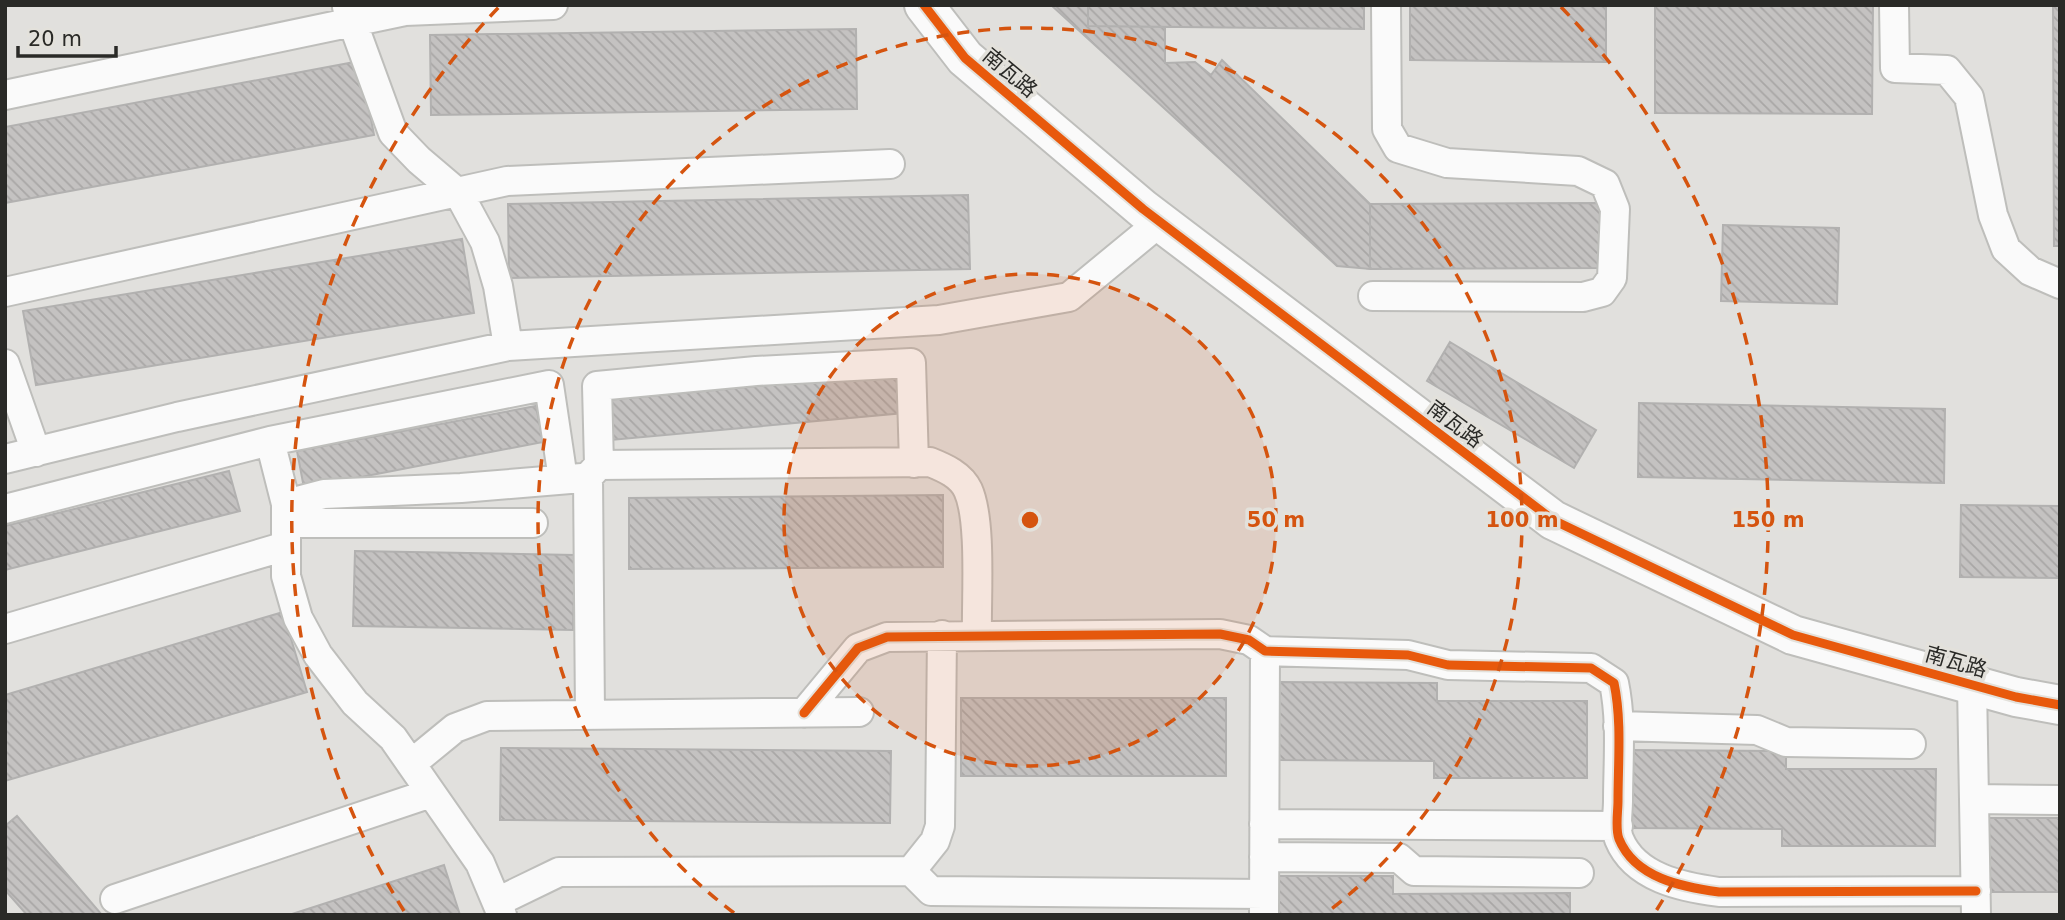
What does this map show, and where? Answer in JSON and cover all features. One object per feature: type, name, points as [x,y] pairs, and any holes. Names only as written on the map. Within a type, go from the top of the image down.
[{"type":"street","points":[[5,95],[350,13],[553,5]]},
{"type":"street","name":"南瓦路","points":[[924,5],[965,58],[1160,222],[1553,520],[1793,635],[1972,685],[2060,705]]},
{"type":"street","points":[[1373,296],[1583,297],[1602,292],[1612,278],[1615,209],[1605,184],[1578,171],[1447,163],[1398,148],[1387,129],[1386,5]]},
{"type":"street","points":[[1894,5],[1895,68],[1947,70],[1969,97],[1993,215],[2006,250],[2029,271],[2060,284]]},
{"type":"street","points":[[350,13],[393,133],[419,160],[459,194],[485,242],[498,286],[508,346]]},
{"type":"street","points":[[5,292],[459,194],[507,181],[890,164]]},
{"type":"street","points":[[5,459],[190,414],[508,346],[939,320],[1069,297],[1160,222]]},
{"type":"street","points":[[590,715],[583,474],[597,386],[756,371],[911,363],[914,463]]},
{"type":"street","points":[[5,365],[36,452]]},
{"type":"street","points":[[5,509],[270,441],[549,386],[583,474]]},
{"type":"street","points":[[270,441],[286,524],[286,576],[298,618],[318,655],[355,703],[393,738],[480,863],[499,908],[559,872],[911,871],[931,891],[1264,904],[1265,651]]},
{"type":"street","points":[[5,629],[286,524],[324,494],[461,488],[583,474],[930,463],[950,470],[968,489],[974,515],[977,635]]},
{"type":"street","points":[[286,524],[533,523]]},
{"type":"street","points":[[804,713],[858,648],[887,637],[1220,634],[1249,640],[1265,651],[1409,655],[1448,665],[1591,668],[1614,682],[1618,726],[1618,837],[1630,857],[1654,875],[1682,887],[1719,892],[1976,903],[1972,685]]},
{"type":"street","points":[[911,871],[935,841],[940,826],[942,635]]},
{"type":"street","points":[[411,764],[455,728],[488,716],[859,712]]},
{"type":"street","points":[[1618,726],[1757,730],[1786,741],[1911,744]]},
{"type":"street","points":[[115,899],[431,793]]},
{"type":"street","points":[[1974,799],[2060,800]]},
{"type":"street","points":[[1264,824],[1618,826]]},
{"type":"street","points":[[1264,857],[1399,858],[1414,871],[1579,873]]},
{"type":"building","points":[[1051,5],[1088,5],[1088,26],[1165,27],[1165,63],[1195,62],[1211,75],[1222,60],[1370,204],[1370,269],[1337,266]]},
{"type":"building","points":[[1088,5],[1364,5],[1364,29],[1088,26]]},
{"type":"building","points":[[1410,5],[1606,5],[1606,62],[1410,60]]},
{"type":"building","points":[[1655,5],[1873,5],[1872,114],[1655,113]]},
{"type":"building","points":[[2053,5],[2060,5],[2060,246],[2054,246]]},
{"type":"building","points":[[856,29],[857,109],[431,115],[430,35]]},
{"type":"building","points":[[360,61],[374,135],[5,203],[5,127]]},
{"type":"building","points":[[968,195],[970,269],[509,278],[508,204]]},
{"type":"building","points":[[1604,203],[1604,268],[1370,269],[1370,204]]},
{"type":"building","points":[[1723,225],[1839,228],[1837,304],[1721,301]]},
{"type":"building","points":[[462,239],[474,313],[36,385],[23,311]]},
{"type":"building","points":[[1450,342],[1596,430],[1574,468],[1427,381]]},
{"type":"building","points":[[901,373],[904,413],[611,440],[607,400]]},
{"type":"building","points":[[1639,403],[1945,409],[1944,483],[1638,477]]},
{"type":"building","points":[[536,406],[543,442],[304,488],[297,451]]},
{"type":"building","points":[[229,471],[240,511],[5,570],[5,526]]},
{"type":"building","points":[[943,495],[943,567],[629,569],[629,498]]},
{"type":"building","points":[[1961,505],[2060,506],[2060,578],[1960,577]]},
{"type":"building","points":[[355,551],[575,555],[573,630],[353,626]]},
{"type":"building","points":[[283,612],[307,692],[5,781],[5,695]]},
{"type":"building","points":[[1279,682],[1437,683],[1437,701],[1587,701],[1587,778],[1434,778],[1434,761],[1279,760]]},
{"type":"building","points":[[961,698],[1226,698],[1226,776],[961,776]]},
{"type":"building","points":[[501,748],[891,751],[890,823],[500,820]]},
{"type":"building","points":[[1628,750],[1786,751],[1786,769],[1936,769],[1935,846],[1782,846],[1782,829],[1628,828]]},
{"type":"building","points":[[17,816],[102,915],[27,915],[5,890],[5,826]]},
{"type":"building","points":[[1985,818],[2060,818],[2060,892],[1984,892]]},
{"type":"building","points":[[444,865],[460,915],[289,915]]},
{"type":"building","points":[[1275,876],[1393,876],[1393,894],[1570,893],[1570,915],[1275,915]]},
{"type":"cycle path","points":[[924,5],[965,58],[1143,209],[1553,520],[1793,635],[2016,697],[2060,705]]},
{"type":"cycle path","points":[[804,713],[858,648],[887,637],[1220,634],[1249,640],[1265,651],[1408,655],[1448,665],[1591,668],[1614,683],[1619,742],[1619,839],[1626,852],[1648,872],[1675,883],[1719,892],[1976,891]]}]
